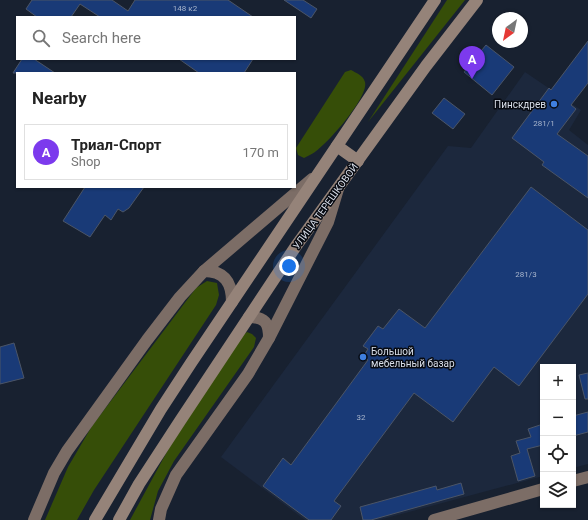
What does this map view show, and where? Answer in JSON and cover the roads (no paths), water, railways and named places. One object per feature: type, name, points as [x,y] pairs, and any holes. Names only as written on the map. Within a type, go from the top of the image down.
[{"type":"main road","points":[[95,520],[161,409],[435,0]]},
{"type":"main road","name":"УЛИЦА ТЕРЕШКОВОЙ","points":[[119,520],[139,484],[296,246],[426,66],[477,0]]},
{"type":"main road","points":[[337,146],[358,161]]},
{"type":"main road","points":[[34,520],[54,473],[67,451],[180,297],[204,271],[318,175]]},
{"type":"main road","points":[[159,520],[161,509],[176,476],[248,374],[269,338],[328,222],[338,188]]},
{"type":"main road","points":[[204,271],[212,271],[224,277],[229,283],[232,291],[232,302]]},
{"type":"main road","points":[[249,317],[260,318],[266,322],[269,327],[269,338]]},
{"type":"main road","points":[[576,480],[588,477]]},
{"type":"main road","points":[[434,520],[540,490]]},
{"type":"place","name":"Триал-Спорт","points":[[472,79]]},
{"type":"place","name":"Пинскдрев","points":[[554,104]]},
{"type":"place","name":"Большой мебельный базар","points":[[363,357]]}]
